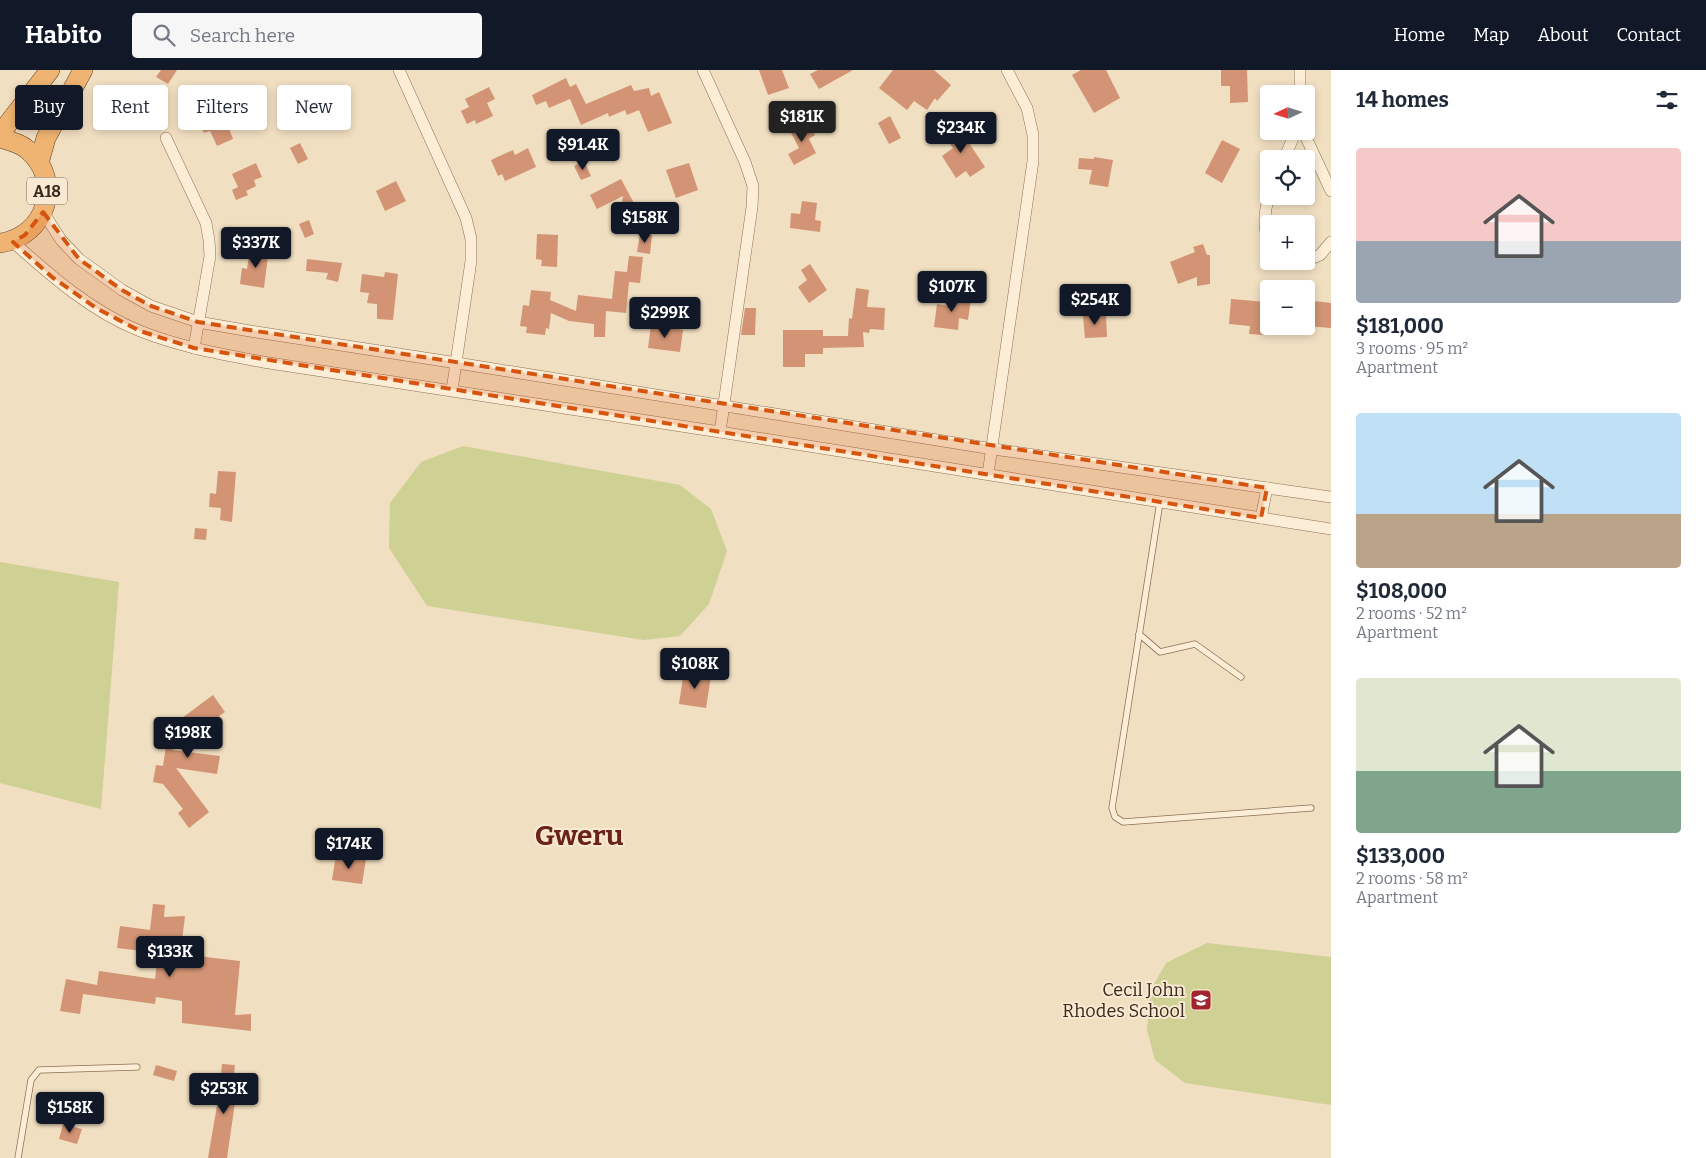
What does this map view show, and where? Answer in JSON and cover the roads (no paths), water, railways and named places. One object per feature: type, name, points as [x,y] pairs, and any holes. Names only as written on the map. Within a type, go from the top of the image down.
[{"type":"highway","points":[[0,134],[50,70]]},
{"type":"highway","name":"A18","points":[[39,163],[46,138],[83,70]]},
{"type":"highway","name":"A18","points":[[0,138],[14,141],[28,150],[39,163],[46,178],[47,195],[43,212],[36,224],[25,235],[6,242]]},
{"type":"street","points":[[399,70],[466,218],[471,239],[471,261],[452,390]]},
{"type":"street","points":[[703,70],[745,162],[753,186],[752,207],[720,432]]},
{"type":"street","points":[[988,474],[1033,161],[1033,135],[1026,108],[1007,70]]},
{"type":"street","points":[[1300,70],[1300,85]]},
{"type":"street","points":[[166,138],[206,223],[210,240],[210,256],[194,348]]},
{"type":"street","points":[[1307,140],[1331,191]]},
{"type":"street","points":[[43,212],[61,240],[78,259],[122,290],[151,306],[198,322],[724,407],[1331,497]]},
{"type":"street","points":[[6,242],[96,308],[140,331],[194,348],[263,362],[452,390],[1331,529]]},
{"type":"street","points":[[1315,257],[1320,255],[1331,242]]},
{"type":"street","points":[[1261,518],[1267,488]]},
{"type":"lane","points":[[1160,502],[1112,808],[1115,817],[1123,822],[1311,808]]},
{"type":"lane","points":[[1139,634],[1160,652],[1195,644],[1241,678]]},
{"type":"lane","points":[[18,1158],[31,1080],[39,1070],[137,1067]]},
{"type":"place","name":"Cecil John Rhodes School","points":[[1201,1000]]},
{"type":"district","name":"Gweru","points":[[579,835]]}]
